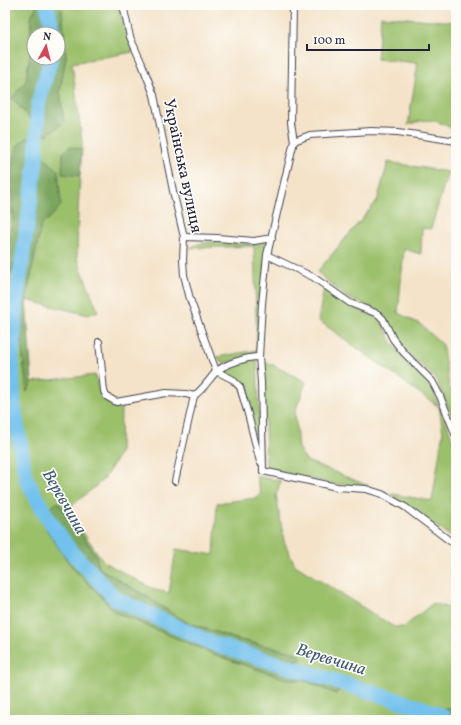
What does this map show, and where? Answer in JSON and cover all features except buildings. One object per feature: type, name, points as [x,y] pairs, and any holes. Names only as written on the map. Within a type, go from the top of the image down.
[{"type":"street","name":"Українська вулиця","points":[[123,5],[130,37],[154,95],[173,191],[184,237],[184,274],[190,299],[216,371]]},
{"type":"street","points":[[263,471],[259,357],[262,304],[267,255],[294,141],[291,123],[293,5]]},
{"type":"street","points":[[294,141],[310,135],[371,131],[398,132],[456,141]]},
{"type":"street","points":[[184,237],[254,241],[272,238]]},
{"type":"street","points":[[267,255],[313,277],[350,303],[378,314],[383,319],[393,339],[404,353],[432,381],[440,396],[456,436]]},
{"type":"street","points":[[99,342],[104,391],[110,400],[120,403],[166,393],[194,396]]},
{"type":"street","points":[[175,481],[194,396],[201,390],[216,371],[226,365],[259,357]]},
{"type":"street","points":[[216,371],[232,379],[240,387],[263,471]]},
{"type":"street","points":[[263,471],[337,487],[366,489],[382,494],[404,507],[456,544]]},
{"type":"green space","points":[[5,5],[37,5],[31,17],[31,26],[26,26],[26,66],[28,66],[26,81],[12,98],[40,130],[47,135],[64,122],[60,91],[64,66],[66,66],[66,26],[63,26],[62,9],[59,5],[117,5],[133,52],[72,63],[82,149],[69,147],[62,173],[80,176],[77,258],[98,311],[89,315],[26,300],[41,225],[52,216],[58,170],[46,160],[28,137],[11,174],[13,218],[5,262]]},
{"type":"green space","points":[[37,5],[59,5],[62,9],[63,26],[31,26],[31,17]]},
{"type":"green space","points":[[381,16],[456,22],[456,118],[451,128],[430,120],[420,121],[408,125],[418,63],[377,59]]},
{"type":"green space","points":[[28,66],[64,66],[60,91],[64,122],[47,135],[40,130],[12,98],[26,81]]},
{"type":"green space","points":[[28,137],[46,160],[58,170],[61,205],[52,216],[41,225],[26,300],[32,382],[27,392],[18,315],[27,250],[21,241],[9,279],[5,318],[5,262],[13,218],[11,174],[17,146]]},
{"type":"green space","points":[[69,147],[82,149],[80,176],[62,174],[63,153]]},
{"type":"green space","points":[[388,162],[448,172],[431,229],[422,228],[421,254],[404,249],[398,313],[420,324],[442,344],[450,390],[456,390],[456,426],[436,379],[402,348],[383,314],[378,310],[347,298],[317,272],[377,201]]},
{"type":"green space","points":[[21,240],[27,250],[18,315],[27,391],[32,382],[95,375],[98,386],[106,401],[121,409],[120,453],[104,479],[67,510],[104,562],[155,590],[169,593],[176,549],[214,555],[217,503],[255,498],[261,494],[256,476],[281,481],[276,495],[284,541],[295,565],[394,627],[404,627],[433,603],[451,609],[456,602],[456,712],[449,709],[428,718],[428,720],[5,720],[5,422],[14,434],[22,421],[5,335],[5,318],[9,279]],"holes":[[[58,503],[96,555],[99,568],[186,622],[236,639],[297,653],[302,659],[286,662],[342,688],[336,694],[307,681],[286,679],[224,658],[114,612],[99,594],[50,508]]]},
{"type":"green space","points":[[268,241],[257,350],[254,246],[190,248],[206,242],[256,244]]},
{"type":"green space","points":[[324,288],[346,304],[375,316],[382,321],[392,343],[430,382],[439,407],[318,320]]},
{"type":"green space","points":[[5,335],[22,421],[14,434],[5,422]]},
{"type":"green space","points":[[257,350],[255,355],[225,363],[217,357]]},
{"type":"green space","points":[[257,358],[261,459],[242,388],[220,371],[226,367]]},
{"type":"green space","points":[[265,361],[306,382],[295,412],[298,448],[307,461],[369,486],[334,484],[266,470]]},
{"type":"green space","points":[[439,407],[444,414],[452,439],[456,445],[456,540],[387,493],[432,501],[443,432]]},
{"type":"green space","points":[[58,502],[96,555],[99,568],[186,622],[236,639],[297,653],[302,659],[287,662],[342,687],[336,694],[307,681],[286,679],[224,658],[114,612],[99,594],[74,570],[46,529],[50,508]]},
{"type":"green space","points":[[433,709],[449,709],[456,712],[456,720],[428,720],[427,719]]},
{"type":"waterway","name":"Веревчина","points":[[47,5],[52,26]]},
{"type":"waterway","name":"Веревчина","points":[[49,66],[38,105],[36,162],[18,290],[12,355],[14,406],[26,479],[46,515],[69,549],[116,599],[214,644],[423,708],[442,716],[446,720]]}]
